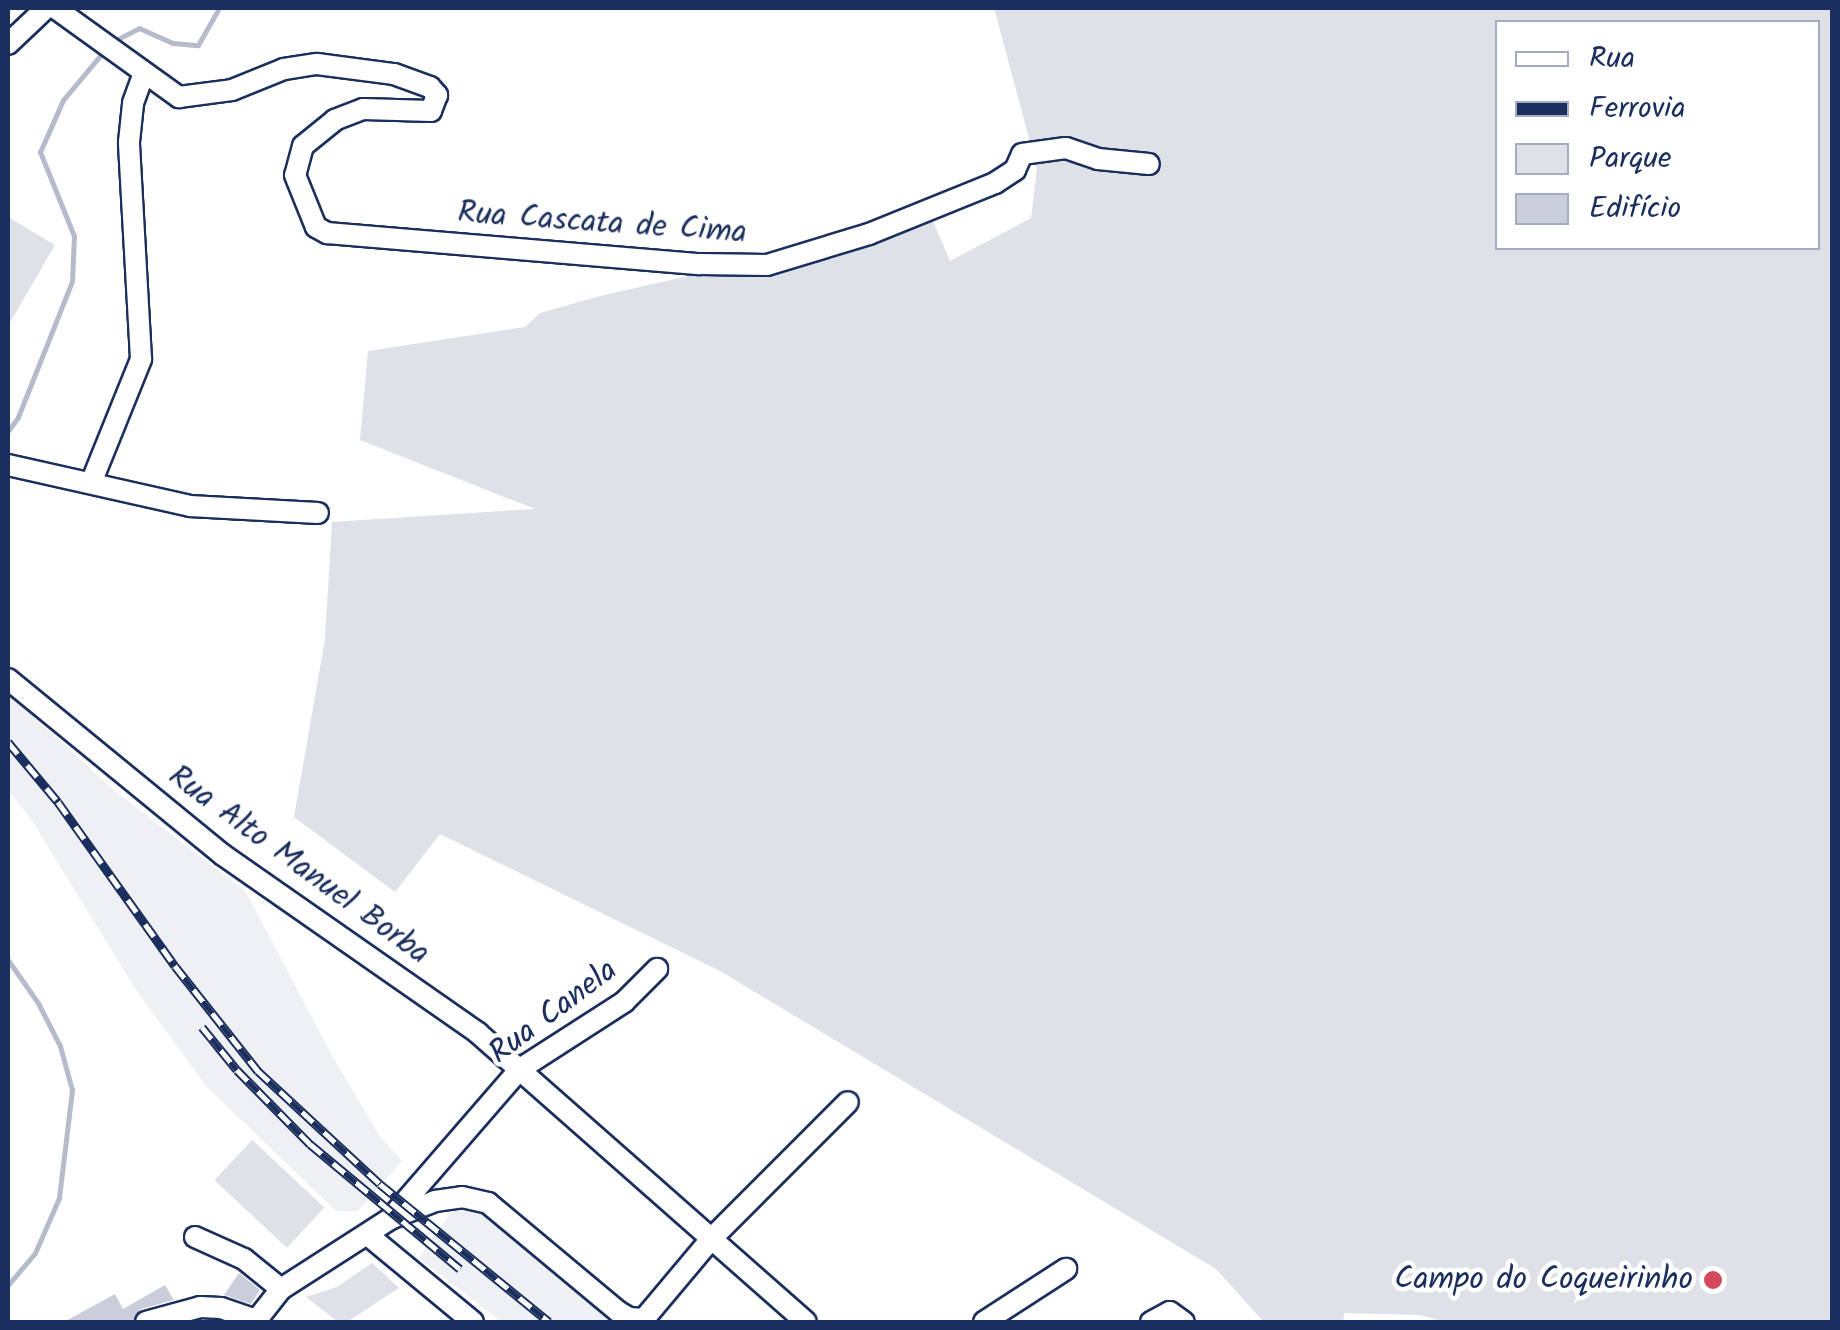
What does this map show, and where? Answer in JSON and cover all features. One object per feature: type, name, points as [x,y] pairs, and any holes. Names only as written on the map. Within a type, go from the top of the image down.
[{"type":"street","points":[[8,44],[46,8]]},
{"type":"street","points":[[54,8],[144,73],[133,103],[129,142],[141,358],[90,484]]},
{"type":"street","name":"Rua Cascata de Cima","points":[[144,73],[179,97],[232,90],[284,70],[317,64],[394,74],[430,86],[436,95],[431,112],[378,106],[334,120],[303,146],[295,175],[316,227],[327,233],[700,264],[767,265],[869,234],[995,183],[1015,170],[1022,154],[1066,148],[1098,159],[1149,164]]},
{"type":"street","points":[[8,465],[190,506],[318,513]]},
{"type":"street","name":"Rua Alto Manuel Borba","points":[[8,679],[172,816],[428,996],[520,1069],[806,1322]]},
{"type":"street","name":"Rua Canela","points":[[390,1219],[520,1069],[624,1002],[656,968]]},
{"type":"street","points":[[146,1322],[200,1307],[220,1308],[255,1321],[281,1289],[390,1219],[435,1200],[462,1197],[488,1203],[618,1312],[637,1320],[658,1306],[712,1238],[848,1102]]},
{"type":"street","points":[[369,1236],[474,1322]]},
{"type":"street","points":[[195,1238],[244,1259],[281,1289]]},
{"type":"street","points":[[984,1322],[1066,1269]]},
{"type":"street","points":[[1151,1322],[1177,1317]]},
{"type":"shaded area","points":[[8,694],[115,791],[246,892],[330,1052],[380,1137],[402,1161],[358,1211],[336,1211],[207,1087],[136,990],[31,819],[8,790]]},
{"type":"shaded area","points":[[453,1209],[479,1213],[501,1227],[619,1322],[502,1322],[419,1258]]},
{"type":"green space","points":[[994,8],[1832,8],[1832,1322],[1446,1322],[1420,1315],[1344,1313],[1343,1322],[1264,1322],[1216,1269],[720,971],[440,834],[395,892],[294,817],[325,639],[332,522],[535,509],[360,440],[368,351],[525,327],[540,313],[604,295],[933,221],[950,261],[1031,218],[1037,168]]},
{"type":"green space","points":[[8,217],[55,245],[8,326]]},
{"type":"green space","points":[[252,1140],[324,1208],[287,1248],[214,1180]]},
{"type":"green space","points":[[372,1263],[399,1288],[347,1322],[338,1322],[306,1297],[337,1287]]},
{"type":"building","points":[[239,1273],[260,1290],[251,1304],[224,1295]]},
{"type":"building","points":[[165,1285],[174,1300],[141,1309],[133,1322],[64,1322],[115,1294],[123,1309]]},
{"type":"waterway","points":[[112,42],[139,28],[173,43],[198,45],[219,8]]},
{"type":"waterway","points":[[8,431],[18,417],[72,281],[74,236],[40,152],[63,100],[104,51]]},
{"type":"waterway","points":[[8,960],[38,1003],[60,1046],[72,1090],[59,1198],[35,1253],[8,1285]]},
{"type":"railway","points":[[8,742],[58,802],[175,966],[258,1071],[380,1184],[549,1322]]},
{"type":"railway","points":[[202,1027],[237,1070],[310,1144],[460,1269]]},
{"type":"place","name":"Campo do Coqueirinho","points":[[1713,1280]]}]
